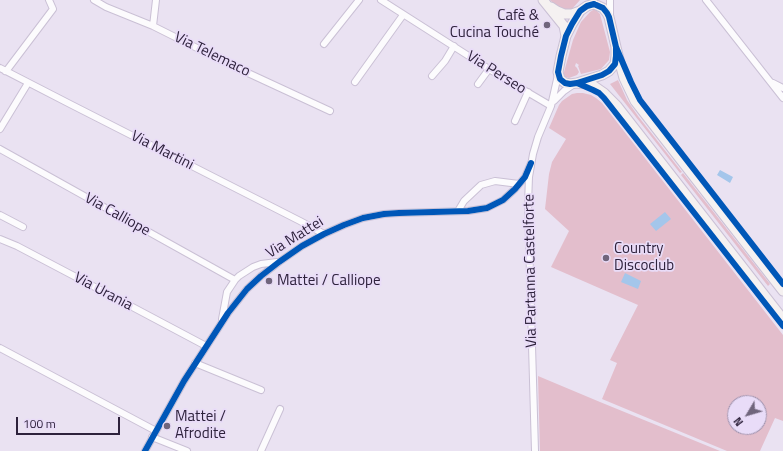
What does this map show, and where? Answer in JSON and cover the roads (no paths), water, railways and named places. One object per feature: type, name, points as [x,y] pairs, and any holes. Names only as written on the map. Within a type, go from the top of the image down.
[{"type":"street","points":[[2,69],[7,70],[53,9],[49,0]]},
{"type":"street","name":"Via Telemaco","points":[[94,0],[106,7],[153,26],[235,67],[330,111]]},
{"type":"street","points":[[153,26],[156,0]]},
{"type":"street","points":[[324,44],[359,0]]},
{"type":"street","name":"Via Perseo","points":[[381,0],[489,69],[551,106]]},
{"type":"street","points":[[610,0],[611,27]]},
{"type":"street","points":[[706,0],[783,98]]},
{"type":"street","points":[[543,1],[564,14],[572,14],[580,11],[595,2],[605,10],[609,17],[624,78],[635,101],[783,291]]},
{"type":"street","points":[[543,1],[564,26],[566,36]]},
{"type":"street","points":[[580,11],[566,36],[561,56],[558,72],[560,79],[563,82],[570,84],[577,83],[602,75],[612,69],[616,60],[616,47]]},
{"type":"street","points":[[355,82],[403,14]]},
{"type":"street","points":[[432,76],[445,61],[454,46]]},
{"type":"street","name":"Via Martini","points":[[2,69],[324,234]]},
{"type":"street","points":[[478,84],[489,69]]},
{"type":"street","name":"Via Partanna Castelforte","points":[[535,451],[528,199],[531,162],[538,137],[551,106],[558,72]]},
{"type":"street","points":[[0,129],[28,82]]},
{"type":"street","points":[[551,106],[564,91],[577,83],[589,84],[610,98],[783,319]]},
{"type":"street","points":[[771,83],[783,88]]},
{"type":"street","points":[[515,121],[528,92]]},
{"type":"street","name":"Via Calliope","points":[[0,149],[235,280]]},
{"type":"street","name":"Via Mattei","points":[[145,451],[195,363],[222,321],[247,289],[278,262],[324,234],[354,221],[374,216],[412,212],[473,211],[487,208],[503,200],[520,184],[528,171],[531,162]]},
{"type":"street","points":[[458,211],[464,201],[481,186],[495,181],[520,184]]},
{"type":"street","points":[[0,215],[23,227]]},
{"type":"street","name":"Via Urania","points":[[0,239],[62,269],[206,346]]},
{"type":"street","points":[[222,321],[227,292],[235,280],[253,267],[261,264],[278,262]]},
{"type":"street","points":[[0,348],[186,451]]},
{"type":"street","points":[[195,363],[261,390]]},
{"type":"street","points":[[261,451],[280,409]]},
{"type":"water","points":[[720,170],[733,177],[730,183],[717,175]]},
{"type":"water","points":[[665,212],[671,219],[656,231],[650,224]]},
{"type":"water","points":[[625,273],[641,281],[638,289],[621,282]]},
{"type":"place","name":"Cafè & Cucina Touché","points":[[547,25]]},
{"type":"place","name":"Country Discoclub","points":[[606,258]]},
{"type":"place","name":"Mattei / Calliope","points":[[269,281]]},
{"type":"place","name":"Mattei / Afrodite","points":[[167,426]]}]
